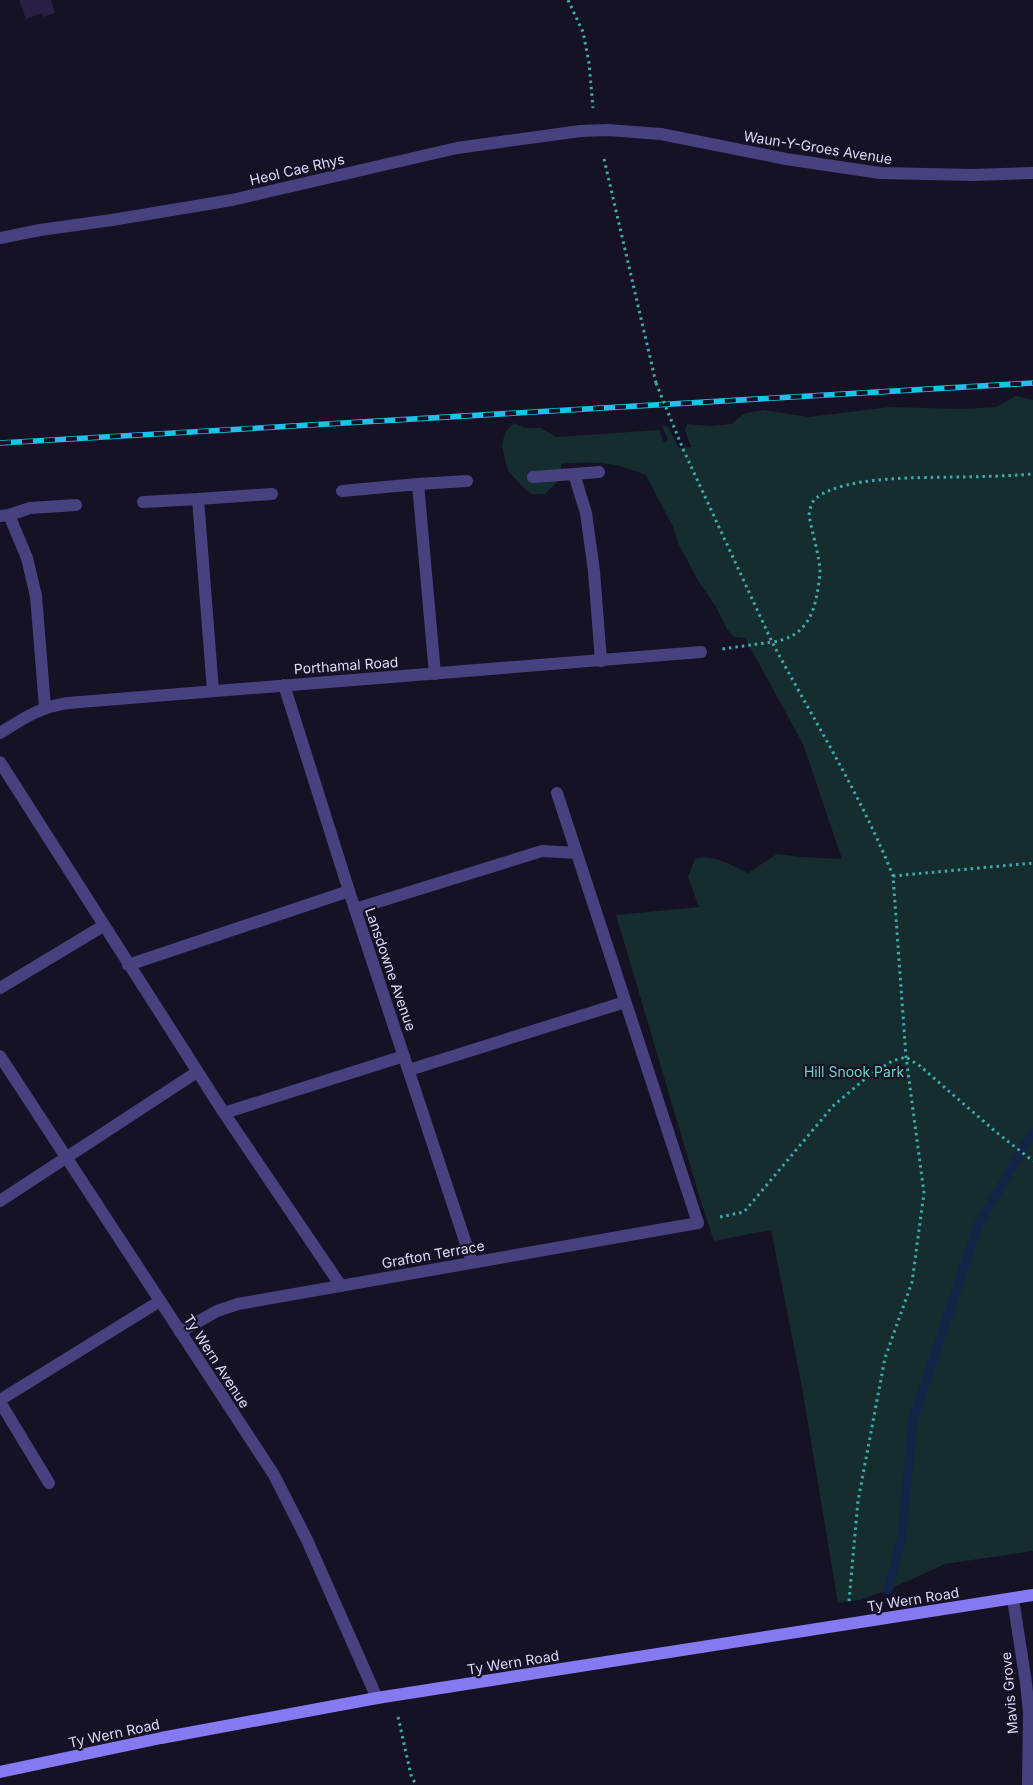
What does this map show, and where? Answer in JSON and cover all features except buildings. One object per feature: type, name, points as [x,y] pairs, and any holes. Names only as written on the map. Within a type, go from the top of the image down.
[{"type":"street","name":"Waun-Y-Groes Avenue","points":[[600,130],[661,134],[795,160],[880,173],[973,175],[1033,173]]},
{"type":"street","name":"Heol Cae Rhys","points":[[0,238],[232,200],[457,148],[580,131],[600,130]]},
{"type":"street","points":[[533,477],[599,472]]},
{"type":"street","points":[[574,474],[586,513],[594,571],[601,661]]},
{"type":"street","points":[[342,490],[467,481]]},
{"type":"street","points":[[418,484],[434,674]]},
{"type":"street","points":[[143,502],[272,494]]},
{"type":"street","points":[[198,499],[213,691]]},
{"type":"street","points":[[45,707],[36,596],[27,558],[4,516],[30,508],[76,504]]},
{"type":"street","name":"Porthamal Road","points":[[0,733],[45,707],[68,703],[702,652]]},
{"type":"street","name":"Lansdowne Avenue","points":[[284,685],[349,891],[472,1262]]},
{"type":"street","points":[[0,762],[197,1072],[341,1286]]},
{"type":"street","points":[[556,793],[698,1223]]},
{"type":"street","points":[[355,909],[542,851],[576,853]]},
{"type":"street","points":[[128,964],[349,891]]},
{"type":"street","points":[[0,988],[103,926]]},
{"type":"street","points":[[409,1070],[625,1002]]},
{"type":"street","name":"Ty Wern Avenue","points":[[0,1056],[274,1475],[307,1540],[377,1698]]},
{"type":"street","points":[[224,1113],[404,1056]]},
{"type":"street","points":[[0,1202],[197,1072]]},
{"type":"street","name":"Grafton Terrace","points":[[180,1332],[238,1304],[698,1223]]},
{"type":"street","points":[[49,1483],[0,1401],[160,1301]]},
{"type":"street","name":"Ty Wern Road","points":[[0,1772],[161,1738],[377,1698],[1033,1595]]},
{"type":"street","name":"Mavis Grove","points":[[1013,1599],[1029,1712],[1028,1785]]},
{"type":"path","points":[[568,0],[583,32],[593,108]]},
{"type":"path","points":[[604,159],[656,383],[683,448],[772,642],[852,789],[884,853],[893,876],[906,1057],[924,1193],[912,1282],[885,1358],[858,1501],[850,1605]]},
{"type":"path","points":[[702,652],[785,640],[798,633],[810,620],[816,600],[820,572],[809,515],[810,506],[815,498],[833,490],[860,483],[908,479],[1033,474]]},
{"type":"path","points":[[893,876],[1033,863]]},
{"type":"path","points":[[698,1223],[744,1212],[834,1106],[866,1078],[892,1061],[906,1057],[920,1066],[996,1132],[1033,1161]]},
{"type":"path","points":[[397,1714],[411,1775],[416,1785]]},
{"type":"green space","name":"Hill Snook Park","points":[[1016,396],[1033,400],[1033,1551],[945,1564],[888,1590],[860,1600],[838,1603],[802,1387],[771,1230],[714,1241],[616,915],[699,907],[688,877],[695,859],[715,859],[748,873],[777,854],[842,859],[803,744],[745,638],[734,637],[727,629],[716,607],[699,582],[646,475],[614,465],[561,464],[561,478],[545,494],[531,494],[508,471],[502,446],[505,432],[514,423],[524,428],[541,428],[556,437],[659,430],[664,443],[668,440],[662,426],[668,427],[679,448],[691,447],[685,430],[687,424],[711,426],[732,424],[743,414],[764,410],[809,417],[890,407],[962,409],[996,407]]},
{"type":"waterway","points":[[888,1590],[901,1542],[913,1420],[978,1225],[1033,1132]]},
{"type":"railway","points":[[0,443],[1033,383]]}]
